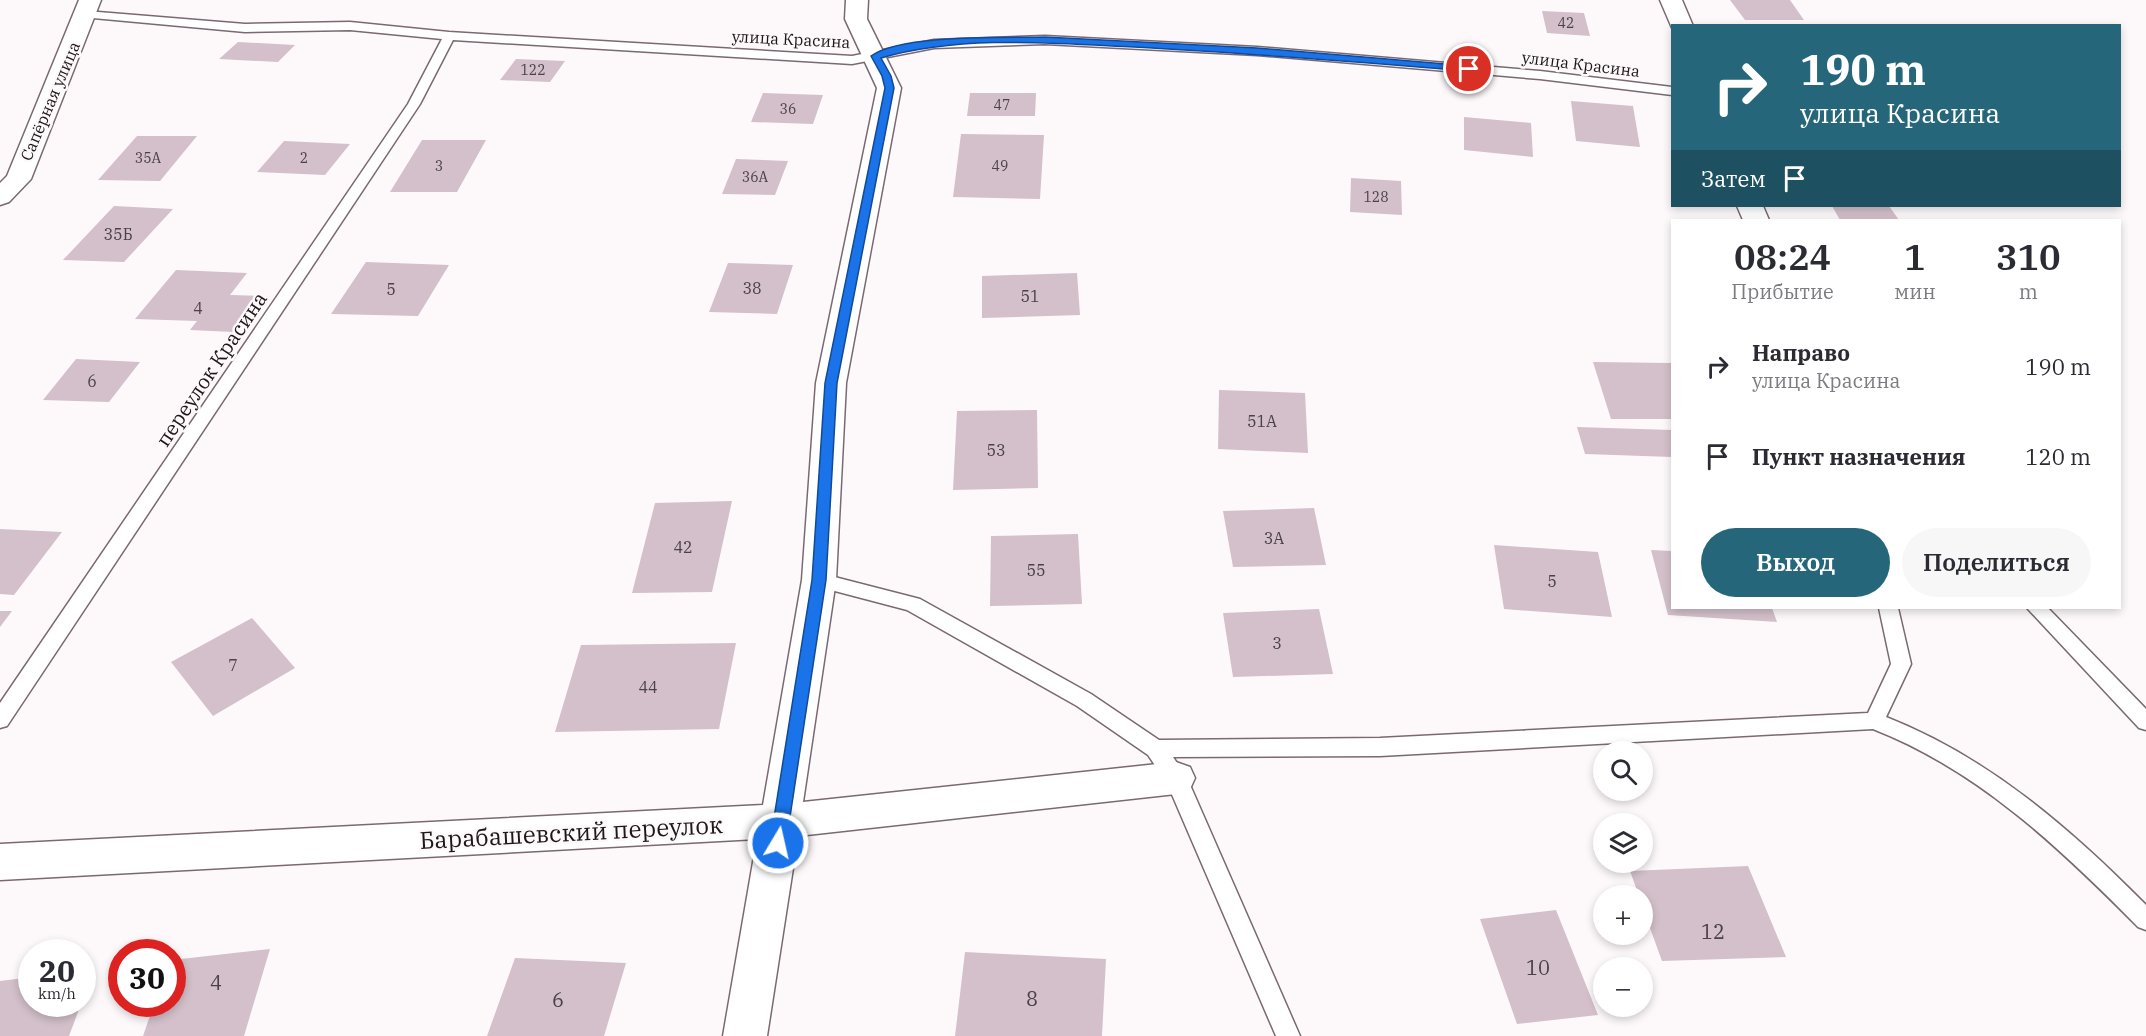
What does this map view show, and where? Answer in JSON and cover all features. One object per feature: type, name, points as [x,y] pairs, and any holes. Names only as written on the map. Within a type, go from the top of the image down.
[{"type":"street","points":[[745,1036],[782,821],[819,580],[831,383],[889,88],[876,56],[854,20],[853,6],[857,0]]},
{"type":"street","points":[[1671,0],[1681,24]]},
{"type":"street","name":"Сапёрная улица","points":[[0,197],[18,179],[88,8]]},
{"type":"street","name":"Барабашевский переулок","points":[[0,861],[782,821],[1166,763]]},
{"type":"lane","name":"улица Красина","points":[[88,8],[245,27],[350,26],[449,36],[852,60],[908,47],[934,44],[1045,40],[1257,51],[1540,75],[1671,91]]},
{"type":"lane","name":"переулок Красина","points":[[0,720],[414,104],[449,36]]},
{"type":"lane","points":[[819,580],[913,604],[1084,700],[1166,763],[1288,1036]]},
{"type":"lane","points":[[1874,721],[1901,664],[1889,609]]},
{"type":"lane","points":[[2038,609],[2146,722]]},
{"type":"lane","points":[[1166,763],[1380,747],[1874,721],[1931,744],[1989,780],[2094,866],[2146,920]]},
{"type":"building","points":[[1730,0],[1790,0],[1804,20],[1745,20]]},
{"type":"building","points":[[1542,11],[1584,13],[1590,36],[1547,33]]},
{"type":"building","points":[[238,42],[295,45],[278,62],[219,59]]},
{"type":"building","points":[[516,59],[565,61],[550,82],[500,80]]},
{"type":"building","points":[[763,93],[823,95],[813,124],[751,122]]},
{"type":"building","points":[[970,93],[1036,93],[1035,116],[967,116]]},
{"type":"building","points":[[1571,101],[1633,106],[1640,147],[1576,141]]},
{"type":"building","points":[[1464,117],[1531,123],[1533,157],[1464,150]]},
{"type":"building","points":[[961,134],[1044,135],[1040,199],[953,197]]},
{"type":"building","points":[[137,136],[197,136],[160,181],[98,180]]},
{"type":"building","points":[[422,140],[486,140],[457,192],[390,192]]},
{"type":"building","points":[[284,141],[350,144],[325,175],[257,172]]},
{"type":"building","points":[[736,159],[788,161],[775,195],[722,194]]},
{"type":"building","points":[[1351,178],[1401,181],[1402,215],[1350,212]]},
{"type":"building","points":[[114,206],[173,209],[124,262],[63,260]]},
{"type":"building","points":[[1833,207],[1890,207],[1898,219],[1839,219]]},
{"type":"building","points":[[366,262],[449,265],[418,316],[331,314]]},
{"type":"building","points":[[728,263],[793,265],[777,314],[709,312]]},
{"type":"building","points":[[176,270],[247,273],[230,295],[260,296],[233,332],[190,330],[197,321],[135,319]]},
{"type":"building","points":[[1077,273],[1080,315],[982,318],[982,276]]},
{"type":"building","points":[[76,359],[140,362],[109,402],[43,400]]},
{"type":"building","points":[[1593,362],[1671,363],[1671,419],[1611,419]]},
{"type":"building","points":[[1219,390],[1305,393],[1308,453],[1218,449]]},
{"type":"building","points":[[1037,410],[1038,488],[953,490],[957,411]]},
{"type":"building","points":[[1577,427],[1671,430],[1671,457],[1585,454]]},
{"type":"building","points":[[732,501],[712,592],[632,593],[655,503]]},
{"type":"building","points":[[1314,508],[1326,565],[1233,567],[1223,511]]},
{"type":"building","points":[[0,529],[62,532],[14,595],[0,594]]},
{"type":"building","points":[[1078,534],[1082,604],[990,606],[991,536]]},
{"type":"building","points":[[1494,545],[1598,552],[1612,617],[1504,609]]},
{"type":"building","points":[[1651,550],[1671,551],[1671,609],[1772,609],[1777,622],[1668,615]]},
{"type":"building","points":[[1319,609],[1333,674],[1233,677],[1223,613]]},
{"type":"building","points":[[0,611],[12,611],[0,627]]},
{"type":"building","points":[[252,618],[295,668],[213,716],[171,662]]},
{"type":"building","points":[[736,643],[719,729],[555,732],[581,645]]},
{"type":"building","points":[[1748,866],[1786,957],[1662,961],[1653,936],[1653,885],[1635,885],[1631,873],[1653,873],[1653,870]]},
{"type":"building","points":[[1556,910],[1593,1002],[1593,1016],[1517,1024],[1480,919]]},
{"type":"building","points":[[270,949],[244,1036],[143,1036],[150,1017],[186,1017],[186,958]]},
{"type":"building","points":[[965,952],[1106,959],[1102,1036],[955,1036]]},
{"type":"building","points":[[515,958],[626,963],[604,1036],[487,1036]]},
{"type":"building","points":[[18,979],[18,1017],[76,1017],[69,1036],[0,1036],[0,981]]},
{"type":"route","points":[[778,843],[819,580],[831,383],[889,88],[876,56],[908,47],[934,44],[1045,40],[1257,51],[1469,69]]}]
